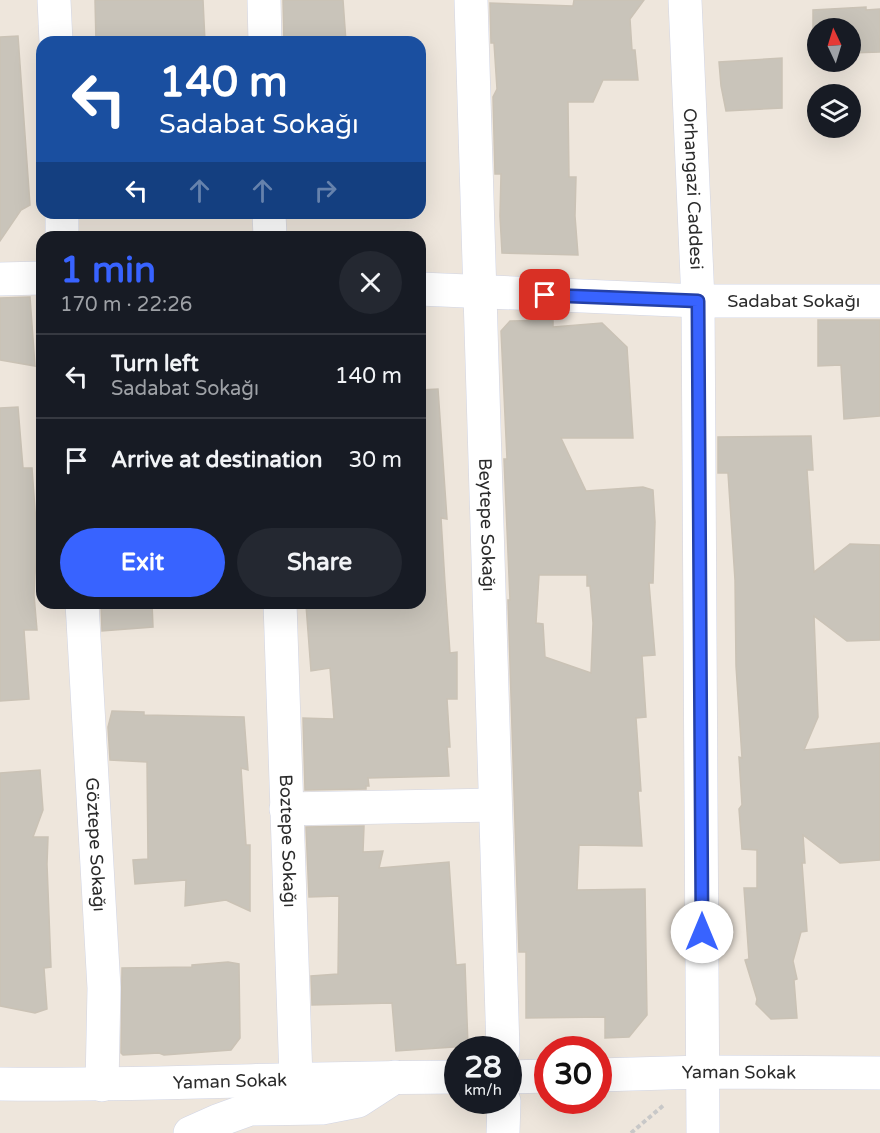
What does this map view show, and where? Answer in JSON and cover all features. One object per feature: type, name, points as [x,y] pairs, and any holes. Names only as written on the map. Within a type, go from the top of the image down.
[{"type":"street","points":[[54,0],[56,36]]},
{"type":"street","points":[[264,0],[265,36]]},
{"type":"street","name":"Beytepe Sokağı","points":[[471,0],[503,1036]]},
{"type":"street","name":"Orhangazi Caddesi","points":[[685,0],[698,301],[703,1133]]},
{"type":"street","points":[[0,279],[36,278]]},
{"type":"street","name":"Sadabat Sokağı","points":[[426,289],[698,301],[880,301]]},
{"type":"street","name":"Göztepe Sokağı","points":[[82,609],[104,988],[102,1085]]},
{"type":"street","name":"Boztepe Sokağı","points":[[280,609],[296,1079]]},
{"type":"street","points":[[286,809],[495,805]]},
{"type":"street","name":"Yaman Sokak","points":[[612,1075],[703,1072],[880,1073]]},
{"type":"street","points":[[190,1133],[250,1109],[322,1108],[357,1101],[394,1077]]},
{"type":"street","name":"Yaman Sokak","points":[[0,1084],[102,1085],[444,1077]]},
{"type":"street","points":[[503,1133],[504,1114]]},
{"type":"building","points":[[95,0],[203,0],[205,36],[96,36]]},
{"type":"building","points":[[283,0],[343,0],[346,36],[284,36]]},
{"type":"building","points":[[574,0],[644,0],[630,19],[632,50],[635,50],[638,80],[603,80],[593,102],[568,102],[569,177],[576,177],[575,216],[578,255],[502,253],[501,174],[495,174],[493,97],[497,89],[494,43],[491,43],[490,3],[573,6]]},
{"type":"building","points":[[866,7],[866,10],[880,9],[880,52],[861,53],[861,18],[813,18],[813,10]]},
{"type":"building","points":[[18,36],[30,205],[21,210],[0,241],[0,37]]},
{"type":"building","points":[[782,58],[782,108],[726,111],[719,62]]},
{"type":"building","points":[[30,297],[35,366],[0,360],[0,298]]},
{"type":"building","points":[[553,320],[553,327],[602,323],[627,347],[633,438],[561,438],[586,491],[643,487],[653,490],[655,522],[653,583],[649,583],[655,655],[642,656],[646,717],[636,718],[642,846],[579,845],[577,890],[645,889],[647,1015],[629,1037],[605,1036],[605,1017],[526,1018],[526,952],[519,952],[504,459],[507,459],[501,331],[510,321]],"holes":[[[539,575],[587,575],[587,586],[590,586],[593,623],[591,673],[545,657],[543,624],[536,623]]]},
{"type":"building","points":[[818,320],[880,320],[880,416],[844,419],[841,365],[818,366]]},
{"type":"building","points":[[438,389],[447,519],[441,518],[450,653],[457,652],[457,699],[447,699],[449,776],[368,778],[369,786],[366,786],[366,789],[305,790],[303,718],[334,719],[330,668],[311,671],[306,609],[426,609],[426,390]]},
{"type":"building","points":[[18,407],[23,468],[32,468],[36,523],[34,595],[37,630],[24,630],[29,699],[0,701],[0,408]]},
{"type":"building","points":[[811,436],[813,470],[807,470],[814,572],[850,544],[880,545],[880,640],[847,641],[814,616],[818,717],[804,750],[880,743],[880,860],[840,863],[803,835],[805,863],[802,863],[807,931],[801,932],[793,961],[797,979],[794,980],[797,1018],[771,1019],[756,1004],[757,999],[745,960],[749,959],[744,888],[757,888],[757,850],[742,849],[739,757],[742,758],[736,666],[735,580],[728,473],[718,473],[718,437]]},
{"type":"building","points":[[101,609],[152,609],[153,627],[102,631]]},
{"type":"building","points":[[112,711],[144,712],[144,715],[244,717],[248,770],[241,768],[246,845],[250,845],[250,911],[226,900],[185,906],[186,880],[135,884],[133,860],[148,859],[147,762],[110,760],[108,727]]},
{"type":"building","points":[[40,770],[43,810],[33,837],[48,837],[51,967],[44,968],[47,1009],[35,1013],[0,1006],[0,773]]},
{"type":"building","points":[[364,826],[363,852],[383,851],[379,868],[449,862],[456,965],[465,964],[468,1036],[444,1036],[444,1048],[396,1051],[392,1003],[312,1005],[311,976],[338,974],[339,896],[309,897],[306,827]]},
{"type":"building","points":[[228,962],[239,964],[240,1038],[231,1050],[164,1055],[159,1053],[123,1055],[121,1053],[122,968],[192,967],[192,965]]},
{"type":"route","points":[[545,295],[698,301],[702,932]]}]
